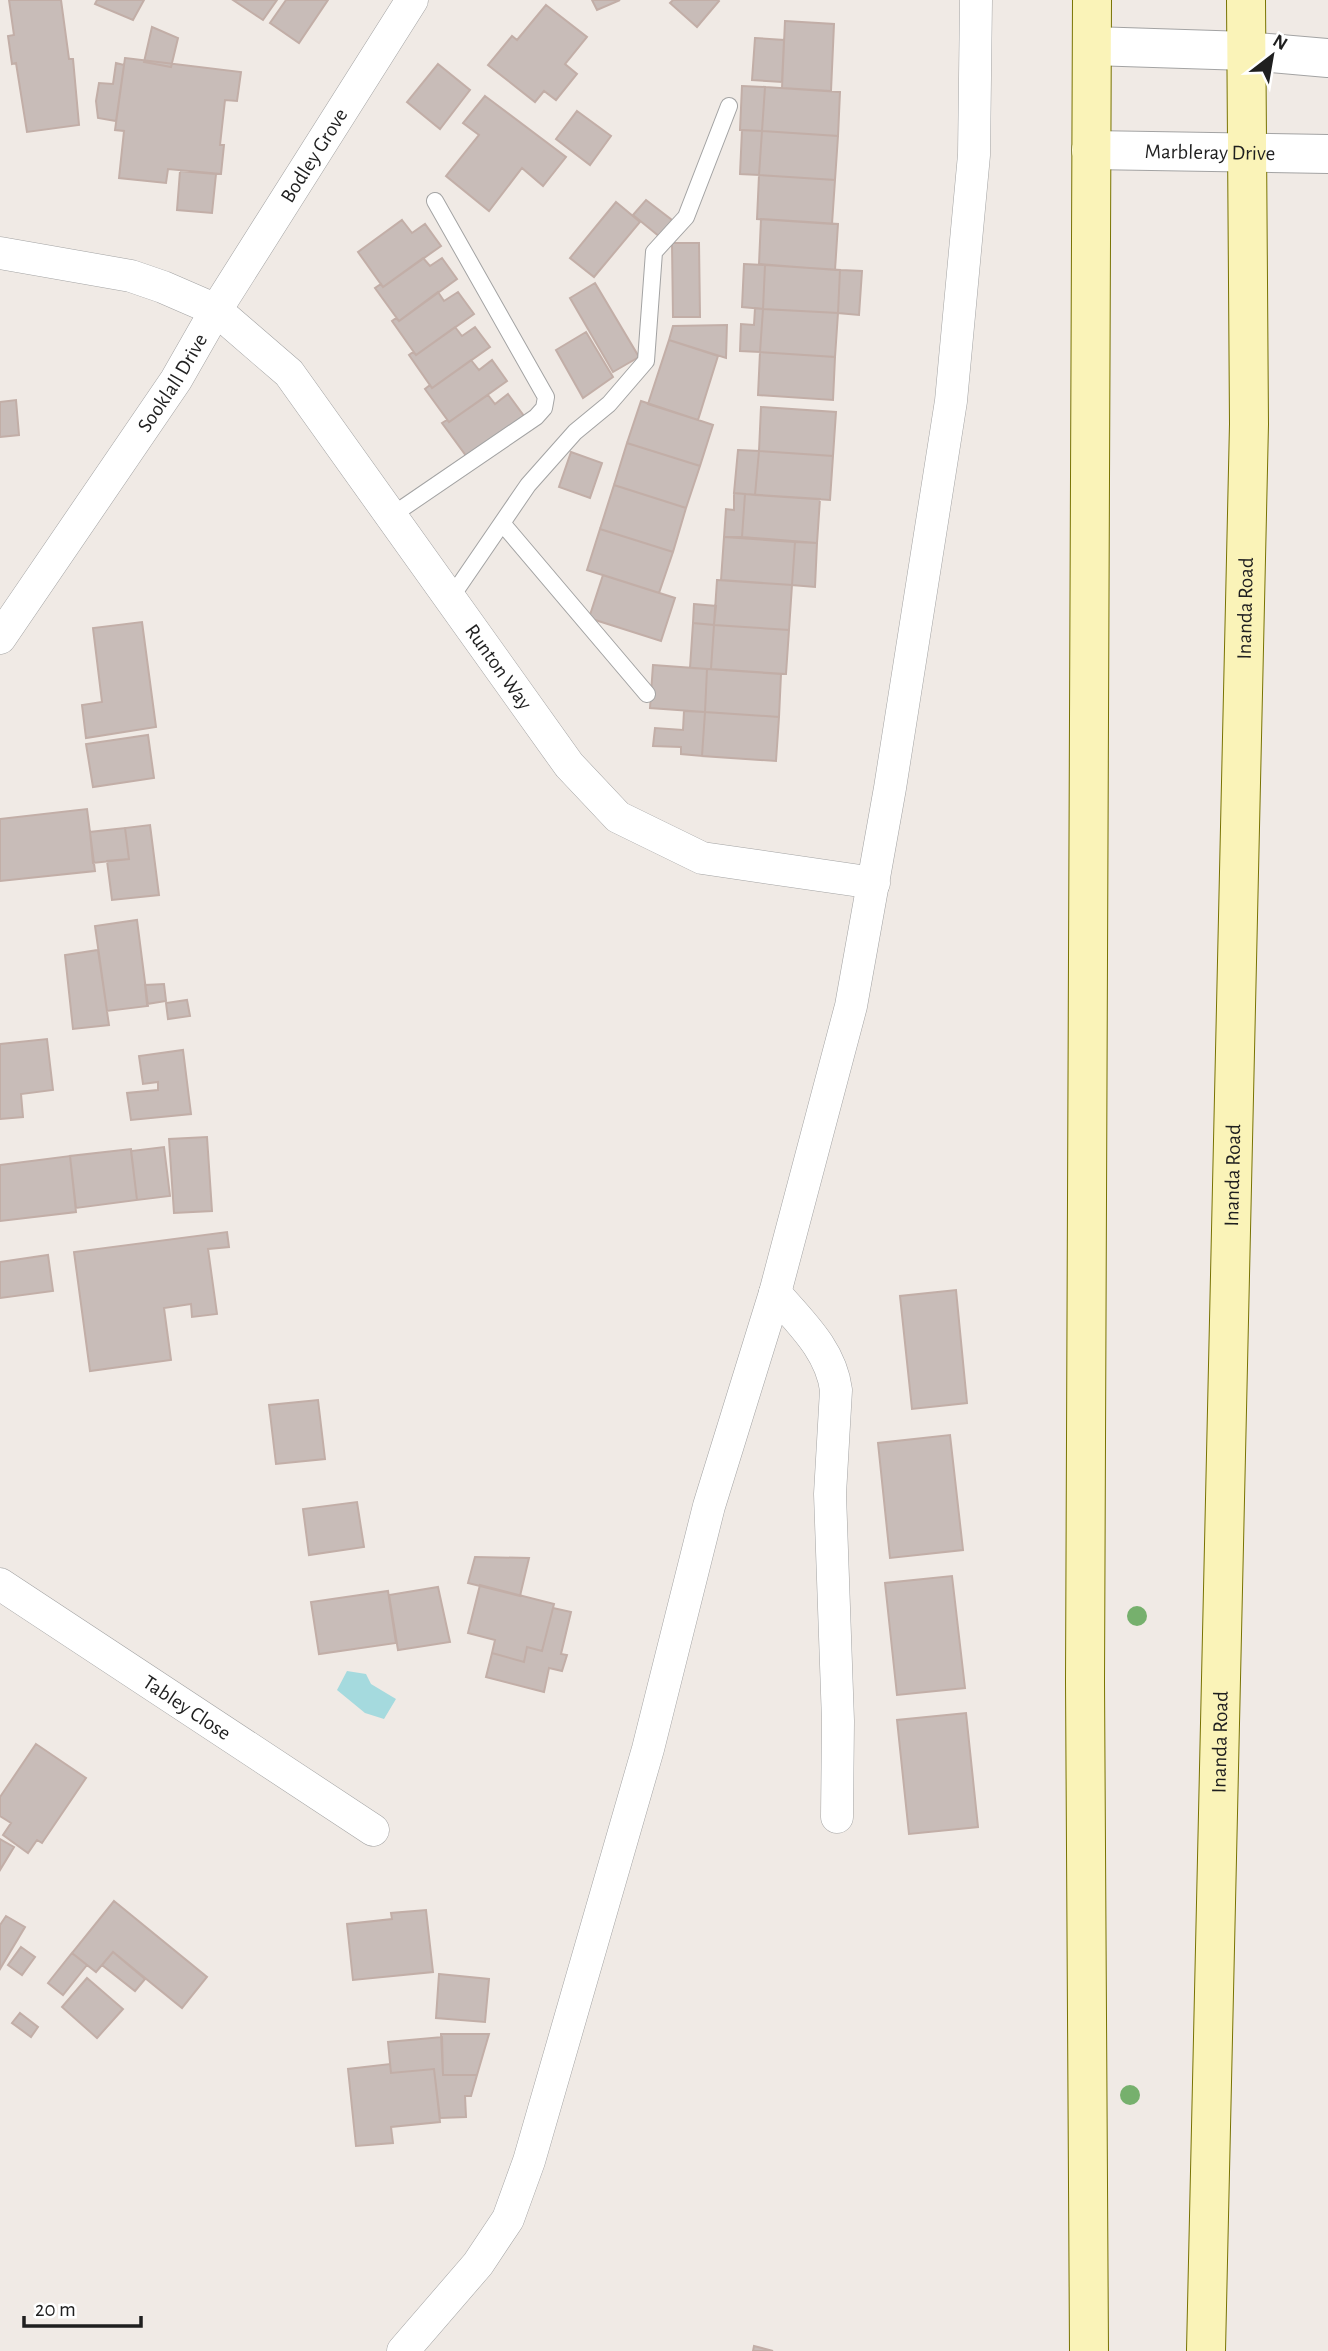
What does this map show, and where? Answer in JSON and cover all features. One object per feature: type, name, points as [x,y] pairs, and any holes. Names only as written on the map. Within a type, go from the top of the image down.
[{"type":"main road","points":[[1088,2351],[1085,1681],[1092,0]]},
{"type":"main road","name":"Inanda Road","points":[[1206,2351],[1249,424],[1246,0]]},
{"type":"street","name":"Bodley Grove","points":[[216,310],[412,0]]},
{"type":"street","points":[[403,2351],[426,2328],[508,2219],[529,2161],[648,1749],[709,1506],[775,1293],[851,1006],[874,883],[951,401],[974,155],[976,0]]},
{"type":"street","points":[[1091,46],[1246,51],[1328,58]]},
{"type":"street","name":"Marbleray Drive","points":[[1091,150],[1247,155],[1328,154]]},
{"type":"street","name":"Sooklall Drive","points":[[0,253],[131,276],[216,310],[176,380],[0,638]]},
{"type":"street","name":"Runton Way","points":[[216,310],[289,373],[569,765],[618,817],[702,858],[874,883]]},
{"type":"street","points":[[775,1293],[817,1341],[834,1376],[836,1390],[830,1494],[838,1721],[837,1817]]},
{"type":"street","name":"Tabley Close","points":[[0,1584],[373,1830]]},
{"type":"lane","points":[[450,598],[528,485],[575,432],[610,404],[646,361],[654,252],[686,217],[729,106]]},
{"type":"lane","points":[[391,516],[536,417],[546,403],[546,397],[435,201]]},
{"type":"lane","points":[[502,523],[647,694]]},
{"type":"water","points":[[347,1671],[366,1674],[371,1684],[396,1699],[384,1719],[365,1713],[337,1690]]},
{"type":"building","points":[[9,0],[61,0],[69,59],[73,59],[79,125],[27,132],[16,63],[12,64],[8,36],[14,35]]},
{"type":"building","points":[[97,0],[144,0],[133,20],[95,4]]},
{"type":"building","points":[[233,0],[277,0],[263,20]]},
{"type":"building","points":[[286,0],[328,0],[299,43],[270,23]]},
{"type":"building","points":[[592,0],[620,0],[597,10]]},
{"type":"building","points":[[673,0],[719,1],[697,27],[670,3]]},
{"type":"building","points":[[546,5],[587,37],[565,64],[577,74],[556,100],[544,91],[535,102],[488,65],[512,36],[517,40]]},
{"type":"building","points":[[785,21],[834,24],[831,91],[782,88]]},
{"type":"building","points":[[152,27],[178,38],[171,67],[144,62]]},
{"type":"building","points":[[755,38],[784,40],[782,82],[752,80]]},
{"type":"building","points":[[125,58],[241,72],[237,101],[225,100],[220,145],[224,145],[221,174],[168,169],[166,183],[119,178],[124,131],[115,130]]},
{"type":"building","points":[[116,63],[124,65],[116,121],[98,118],[96,101],[99,83],[113,84]]},
{"type":"building","points":[[438,64],[470,90],[440,129],[407,102]]},
{"type":"building","points":[[742,86],[765,87],[762,131],[740,130]]},
{"type":"building","points":[[765,87],[840,92],[838,136],[762,131]]},
{"type":"building","points":[[485,96],[566,157],[543,186],[522,168],[489,211],[446,176],[479,135],[463,123]]},
{"type":"building","points":[[577,111],[611,136],[590,165],[556,139]]},
{"type":"building","points":[[742,130],[762,131],[759,175],[740,174]]},
{"type":"building","points":[[762,131],[838,136],[835,180],[759,175]]},
{"type":"building","points":[[180,171],[216,174],[212,213],[177,210]]},
{"type":"building","points":[[759,175],[835,180],[832,224],[757,219]]},
{"type":"building","points":[[646,200],[672,220],[660,237],[633,215]]},
{"type":"building","points":[[616,202],[640,222],[594,277],[570,258]]},
{"type":"building","points":[[761,219],[838,224],[835,270],[759,264]]},
{"type":"building","points":[[402,220],[412,233],[425,224],[441,246],[383,287],[358,252]]},
{"type":"building","points":[[672,243],[699,243],[700,317],[673,317]]},
{"type":"building","points":[[423,258],[430,266],[442,258],[457,279],[399,321],[375,288],[381,284],[383,287]]},
{"type":"building","points":[[744,264],[765,265],[763,309],[742,307]]},
{"type":"building","points":[[765,265],[840,270],[838,313],[763,309]]},
{"type":"building","points":[[840,270],[862,271],[859,315],[838,313]]},
{"type":"building","points":[[595,283],[639,357],[613,372],[570,298]]},
{"type":"building","points":[[438,292],[444,301],[458,292],[474,314],[416,355],[392,321],[396,318],[399,321]]},
{"type":"building","points":[[755,308],[763,309],[760,352],[740,351],[741,324],[754,325]]},
{"type":"building","points":[[763,309],[838,313],[835,357],[760,352]]},
{"type":"building","points":[[727,325],[726,358],[669,340],[673,326]]},
{"type":"building","points":[[455,327],[462,336],[475,327],[490,347],[432,388],[409,355],[413,352],[416,355]]},
{"type":"building","points":[[586,332],[613,377],[583,398],[556,350]]},
{"type":"building","points":[[669,340],[718,356],[698,420],[648,404]]},
{"type":"building","points":[[760,352],[835,357],[833,400],[758,395]]},
{"type":"building","points":[[471,360],[479,370],[492,360],[507,381],[449,422],[425,389],[430,385],[432,388]]},
{"type":"building","points":[[508,394],[524,416],[467,457],[442,423],[447,420],[449,422],[488,395],[495,404]]},
{"type":"building","points":[[16,400],[19,435],[0,437],[0,402]]},
{"type":"building","points":[[641,401],[713,425],[700,466],[627,443]]},
{"type":"building","points":[[761,407],[836,412],[833,456],[759,451]]},
{"type":"building","points":[[627,443],[700,466],[686,508],[614,485]]},
{"type":"building","points":[[738,450],[759,451],[755,495],[734,493]]},
{"type":"building","points":[[759,451],[833,456],[830,500],[755,495]]},
{"type":"building","points":[[571,452],[602,463],[590,498],[559,487]]},
{"type":"building","points":[[614,485],[686,508],[673,552],[600,529]]},
{"type":"building","points":[[734,493],[745,494],[742,537],[724,537],[726,509],[734,510]]},
{"type":"building","points":[[745,494],[820,499],[817,543],[742,537]]},
{"type":"building","points":[[600,529],[673,552],[659,593],[587,570]]},
{"type":"building","points":[[724,537],[795,542],[792,585],[721,580]]},
{"type":"building","points":[[795,542],[817,543],[815,587],[792,585]]},
{"type":"building","points":[[603,575],[675,598],[661,641],[589,618]]},
{"type":"building","points":[[717,580],[792,585],[789,630],[714,625]]},
{"type":"building","points":[[694,604],[716,606],[714,625],[693,623]]},
{"type":"building","points":[[142,622],[156,727],[86,738],[82,705],[102,702],[93,628]]},
{"type":"building","points":[[693,623],[714,625],[711,669],[690,668]]},
{"type":"building","points":[[714,625],[789,630],[786,674],[711,669]]},
{"type":"building","points":[[653,665],[707,669],[705,712],[650,708]]},
{"type":"building","points":[[707,669],[781,674],[779,717],[705,712]]},
{"type":"building","points":[[684,711],[705,712],[702,756],[681,754],[681,747],[653,746],[655,728],[683,730]]},
{"type":"building","points":[[705,712],[779,717],[776,761],[702,756]]},
{"type":"building","points":[[148,735],[154,778],[93,787],[86,744]]},
{"type":"building","points":[[87,809],[95,871],[0,881],[0,819]]},
{"type":"building","points":[[150,825],[159,895],[112,900],[107,861],[129,859],[125,828]]},
{"type":"building","points":[[125,828],[129,859],[93,863],[90,832]]},
{"type":"building","points":[[137,920],[148,1006],[107,1011],[95,926]]},
{"type":"building","points":[[98,950],[109,1025],[73,1029],[65,955]]},
{"type":"building","points":[[164,984],[166,1001],[147,1004],[145,985]]},
{"type":"building","points":[[187,1000],[190,1016],[168,1019],[166,1003]]},
{"type":"building","points":[[47,1039],[53,1090],[21,1094],[23,1117],[0,1119],[0,1044]]},
{"type":"building","points":[[183,1050],[191,1114],[131,1120],[127,1093],[158,1090],[158,1082],[143,1084],[139,1056]]},
{"type":"building","points":[[207,1137],[212,1211],[174,1213],[169,1139]]},
{"type":"building","points":[[164,1147],[170,1196],[137,1200],[131,1151]]},
{"type":"building","points":[[131,1149],[137,1200],[76,1208],[70,1156]]},
{"type":"building","points":[[70,1156],[76,1212],[0,1221],[0,1165]]},
{"type":"building","points":[[227,1232],[229,1247],[208,1249],[217,1314],[192,1317],[191,1304],[164,1308],[171,1360],[90,1371],[74,1252]]},
{"type":"building","points":[[48,1255],[53,1291],[0,1298],[0,1262]]},
{"type":"building","points":[[956,1290],[967,1403],[912,1409],[900,1296]]},
{"type":"building","points":[[318,1400],[325,1459],[276,1464],[269,1405]]},
{"type":"building","points":[[950,1435],[963,1550],[890,1558],[878,1443]]},
{"type":"building","points":[[357,1502],[364,1547],[309,1555],[303,1509]]},
{"type":"building","points":[[475,1557],[529,1558],[520,1596],[468,1583]]},
{"type":"building","points":[[952,1576],[965,1688],[897,1695],[885,1583]]},
{"type":"building","points":[[480,1585],[554,1604],[542,1651],[527,1647],[524,1662],[492,1653],[495,1640],[468,1633]]},
{"type":"building","points":[[438,1587],[450,1642],[398,1650],[389,1595]]},
{"type":"building","points":[[388,1591],[396,1643],[319,1654],[311,1602]]},
{"type":"building","points":[[553,1608],[571,1612],[561,1654],[567,1655],[562,1671],[549,1668],[544,1692],[486,1677],[492,1653],[524,1662],[527,1647],[542,1651]]},
{"type":"building","points":[[966,1713],[978,1827],[909,1834],[897,1720]]},
{"type":"building","points":[[36,1744],[86,1778],[42,1843],[37,1840],[28,1853],[3,1835],[11,1823],[0,1816],[0,1797]]},
{"type":"building","points":[[0,1839],[14,1847],[0,1870]]},
{"type":"building","points":[[114,1901],[207,1977],[182,2008],[113,1952],[96,1972],[72,1953]]},
{"type":"building","points":[[426,1910],[433,1972],[353,1980],[347,1924],[392,1919],[391,1913]]},
{"type":"building","points":[[6,1916],[25,1927],[0,1969],[0,1925]]},
{"type":"building","points":[[21,1947],[35,1957],[22,1975],[8,1965]]},
{"type":"building","points":[[113,1952],[145,1979],[135,1991],[102,1965]]},
{"type":"building","points":[[72,1953],[87,1965],[63,1995],[48,1983]]},
{"type":"building","points":[[439,1974],[489,1979],[485,2022],[436,2018]]},
{"type":"building","points":[[87,1978],[123,2009],[97,2038],[62,2007]]},
{"type":"building","points":[[20,2013],[38,2027],[31,2037],[12,2023]]},
{"type":"building","points":[[441,2034],[489,2034],[477,2075],[443,2075]]},
{"type":"building","points":[[442,2037],[443,2075],[477,2075],[471,2096],[465,2096],[466,2117],[440,2118],[434,2069],[391,2073],[388,2042]]},
{"type":"building","points":[[390,2064],[391,2073],[434,2069],[440,2122],[391,2127],[393,2143],[356,2146],[348,2069]]},
{"type":"building","points":[[754,2346],[773,2351],[753,2351]]}]
